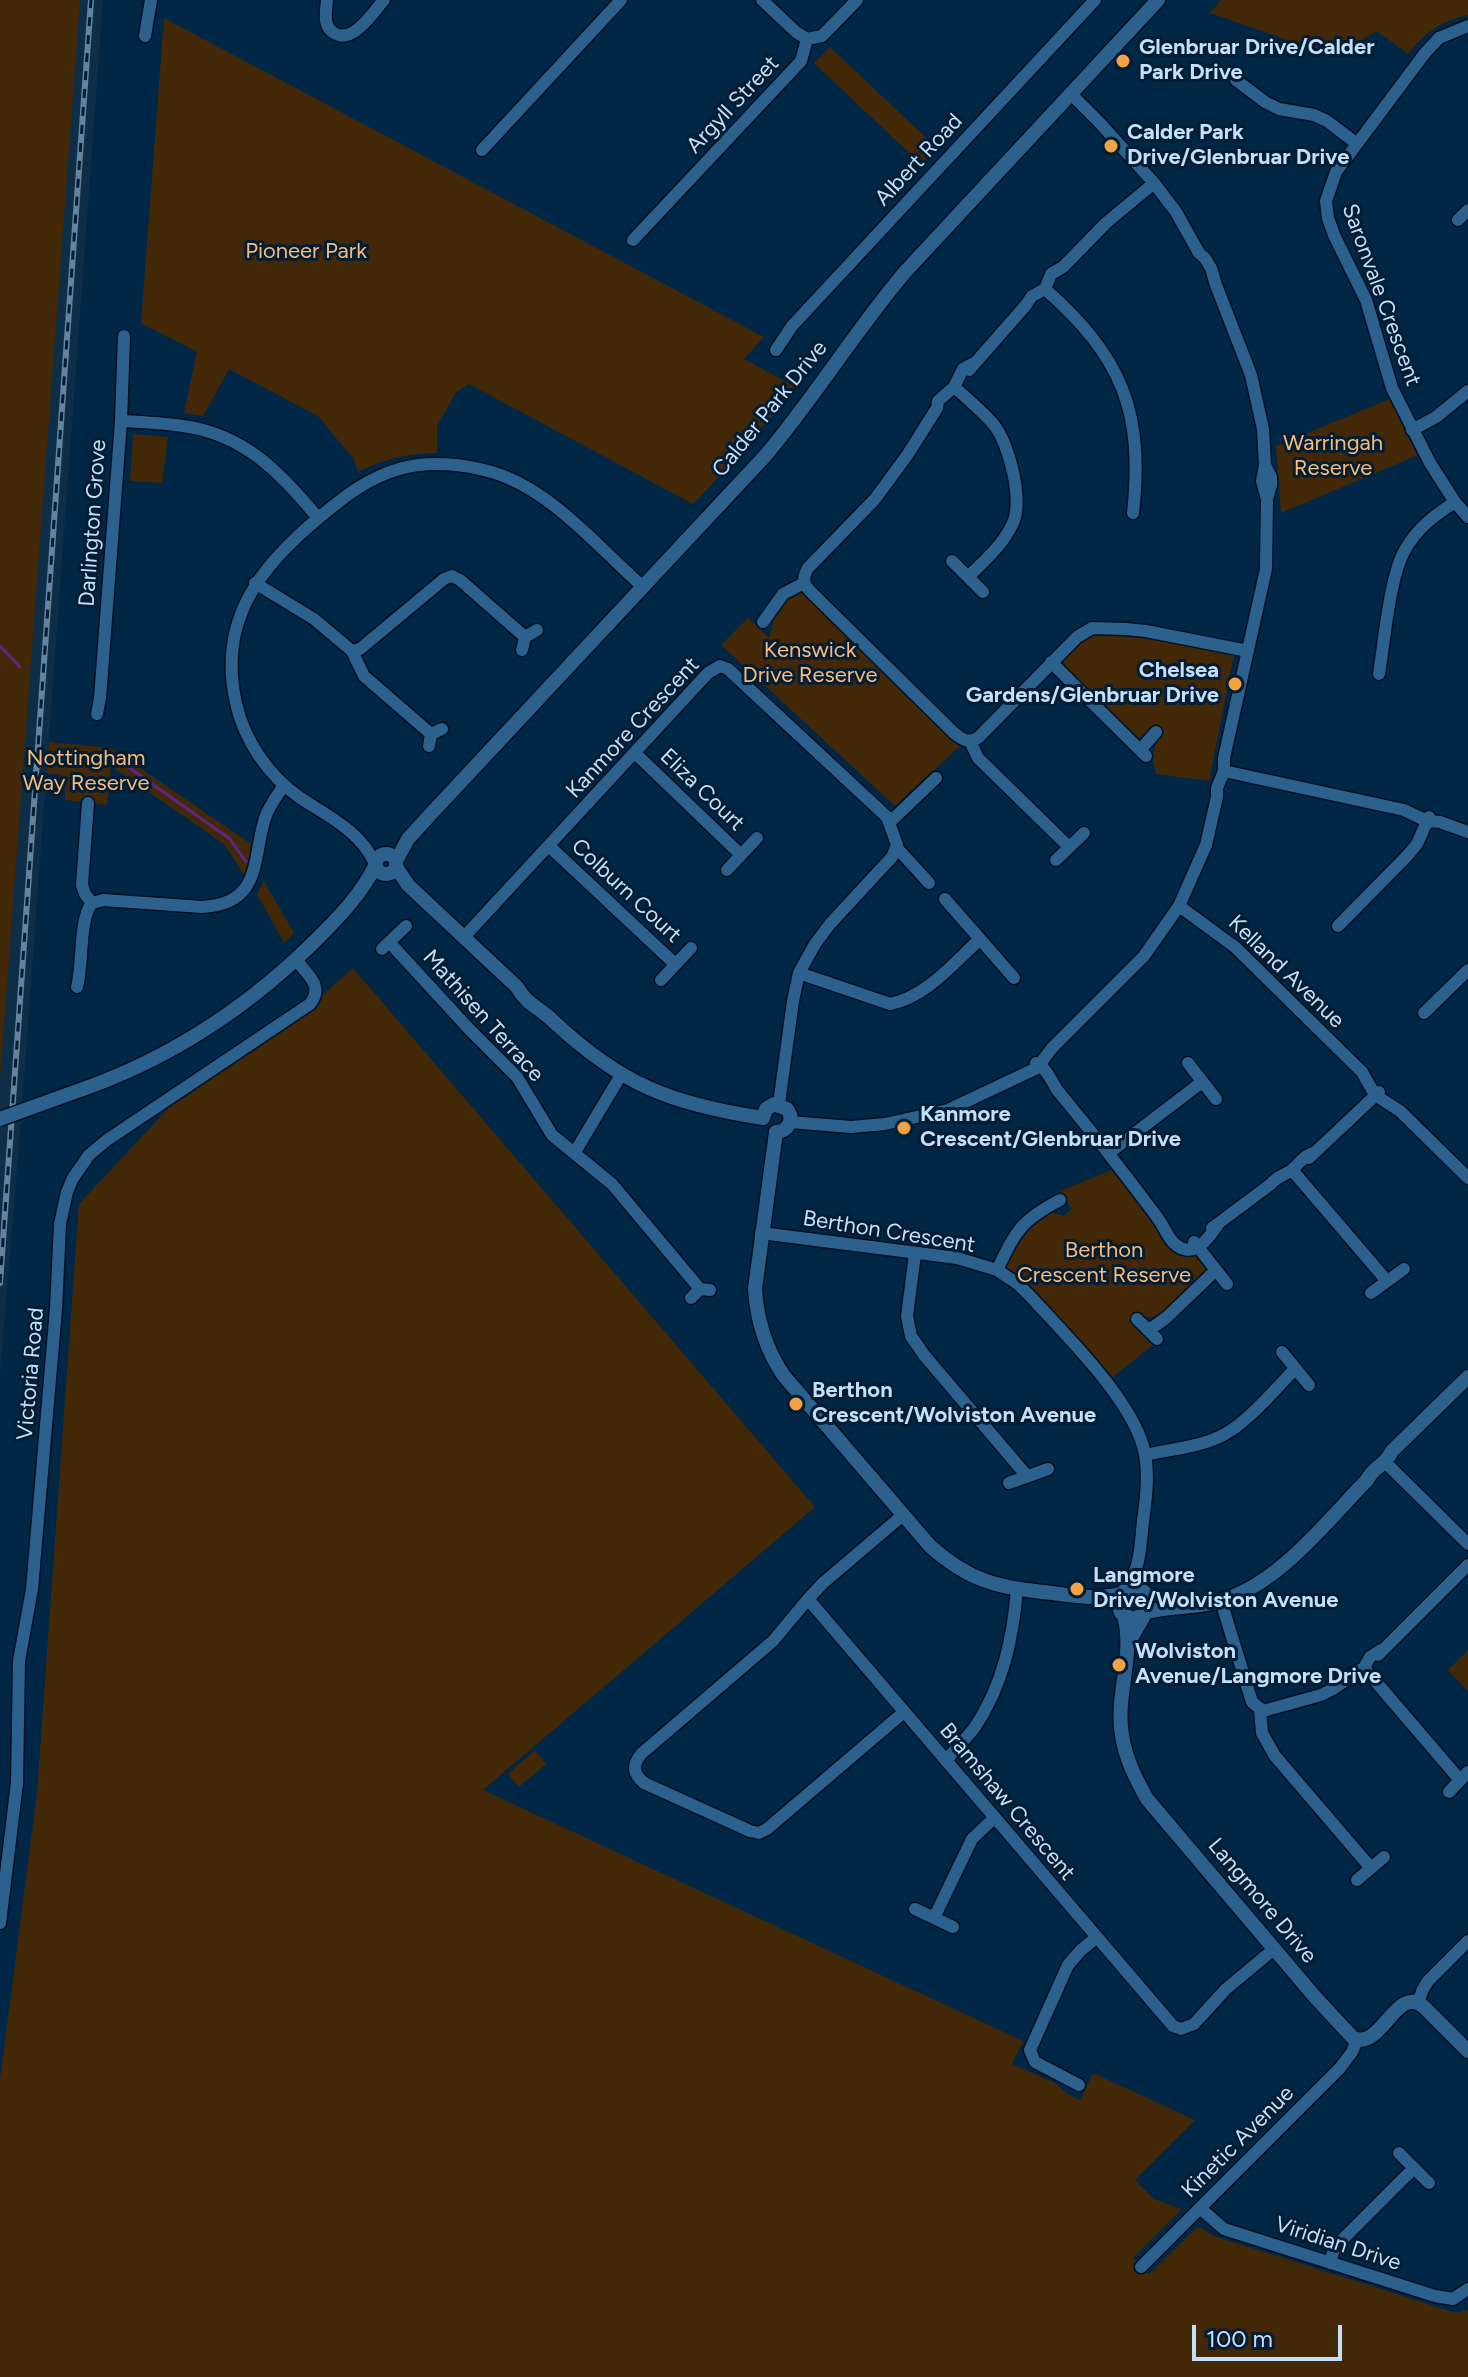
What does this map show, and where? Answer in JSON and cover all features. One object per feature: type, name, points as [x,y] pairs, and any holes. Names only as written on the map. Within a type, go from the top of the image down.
[{"type":"street","points":[[145,36],[151,0]]},
{"type":"street","points":[[327,0],[326,23],[332,32],[341,36],[352,34],[384,0]]},
{"type":"street","points":[[482,150],[621,0]]},
{"type":"street","points":[[762,0],[807,39],[822,36],[857,0]]},
{"type":"street","name":"Albert Road","points":[[776,350],[792,326],[1095,0]]},
{"type":"street","name":"Calder Park Drive","points":[[0,1119],[94,1085],[202,1032],[239,1008],[296,960],[789,428],[883,297],[1158,0]]},
{"type":"street","name":"Saronvale Crescent","points":[[1468,26],[1439,38],[1425,53],[1336,172],[1326,201],[1328,218],[1366,300],[1392,388],[1412,430],[1455,502],[1468,517]]},
{"type":"street","name":"Argyll Street","points":[[633,240],[801,61],[807,39]]},
{"type":"street","points":[[1236,80],[1279,109],[1314,115],[1327,121],[1356,143]]},
{"type":"street","points":[[1038,1065],[1046,1050],[1052,1048],[1144,956],[1179,906],[1206,845],[1217,797],[1227,772],[1227,749],[1266,569],[1267,499],[1271,481],[1265,465],[1263,429],[1251,375],[1211,268],[1154,183],[1071,94]]},
{"type":"street","points":[[1048,292],[1051,274],[1063,267],[1106,223],[1154,183]]},
{"type":"street","points":[[1458,220],[1468,210]]},
{"type":"street","points":[[763,622],[783,594],[804,583],[808,568],[875,499],[908,454],[937,408],[938,401],[956,389],[963,369],[972,364],[1032,296],[1048,292]]},
{"type":"street","points":[[1048,292],[1092,337],[1121,384],[1136,436],[1133,513]]},
{"type":"street","points":[[121,421],[124,336]]},
{"type":"street","points":[[956,389],[995,426],[1004,441],[1017,496],[1017,513],[1012,525],[998,546],[968,577]]},
{"type":"street","points":[[1412,430],[1436,417],[1468,391]]},
{"type":"street","name":"Darlington Grove","points":[[97,714],[121,421],[185,426],[210,432],[243,446],[278,472],[318,518]]},
{"type":"street","points":[[643,587],[545,498],[519,483],[474,468],[439,465],[401,468],[375,477],[353,490],[283,549],[255,583],[238,623],[232,663],[234,693],[248,736],[267,767],[284,785],[364,844],[517,987],[533,995],[545,1013],[580,1045],[621,1075],[656,1093],[688,1104],[763,1118]]},
{"type":"street","points":[[1379,674],[1392,593],[1403,552],[1429,520],[1455,502]]},
{"type":"street","points":[[952,561],[983,592]]},
{"type":"street","points":[[352,651],[360,649],[444,579],[452,576],[528,639]]},
{"type":"street","points":[[255,583],[314,619],[352,651],[364,676],[434,736]]},
{"type":"street","points":[[804,583],[962,740],[979,737],[1051,662],[1077,637],[1092,628],[1146,631],[1248,651]]},
{"type":"street","points":[[1051,662],[1144,752],[1156,732]]},
{"type":"street","name":"Kanmore Crescent","points":[[464,937],[708,673],[724,666],[890,822],[897,848],[929,883]]},
{"type":"street","points":[[970,741],[978,758],[1069,847]]},
{"type":"street","name":"Eliza Court","points":[[635,753],[741,855]]},
{"type":"street","points":[[1227,772],[1404,810],[1417,809],[1428,819],[1444,818],[1464,830]]},
{"type":"street","points":[[890,822],[936,778]]},
{"type":"street","points":[[77,987],[85,914],[92,903],[103,900],[202,907],[232,899],[252,877],[267,813],[284,785]]},
{"type":"street","points":[[88,803],[82,885],[92,903]]},
{"type":"street","points":[[1338,926],[1407,856],[1417,844],[1428,819]]},
{"type":"street","points":[[1056,860],[1084,833]]},
{"type":"street","name":"Eliza Court","points":[[727,870],[757,838]]},
{"type":"street","name":"Colburn Court","points":[[549,846],[675,964]]},
{"type":"street","points":[[779,1104],[799,973],[830,924],[897,848]]},
{"type":"street","points":[[945,899],[1014,978]]},
{"type":"street","name":"Kelland Avenue","points":[[1179,906],[1235,947],[1362,1072],[1374,1080],[1377,1093],[1396,1102],[1400,1111],[1468,1178]]},
{"type":"street","name":"Mathisen Terrace","points":[[406,926],[386,946],[517,1077],[552,1135],[601,1173],[625,1197],[700,1293]]},
{"type":"street","points":[[799,973],[890,1004],[918,994],[980,939]]},
{"type":"street","name":"Colburn Court","points":[[661,980],[691,948]]},
{"type":"street","name":"Victoria Road","points":[[0,1923],[17,1783],[19,1661],[32,1589],[56,1309],[60,1224],[67,1192],[83,1164],[107,1140],[310,1004],[316,994],[316,984],[296,960]]},
{"type":"street","points":[[1424,1013],[1468,970]]},
{"type":"street","points":[[1188,1063],[1216,1099]]},
{"type":"street","points":[[790,1122],[851,1127],[920,1118],[961,1105],[1010,1080],[1022,1068],[1038,1065]]},
{"type":"street","points":[[1038,1065],[1167,1230],[1179,1241],[1196,1245],[1227,1284]]},
{"type":"street","points":[[575,1152],[621,1075]]},
{"type":"street","points":[[1109,1153],[1202,1082]]},
{"type":"street","points":[[1196,1245],[1210,1229],[1276,1178],[1294,1172],[1305,1156],[1338,1133],[1377,1093]]},
{"type":"street","points":[[779,1104],[790,1113],[790,1122],[786,1128],[776,1132],[768,1129],[763,1118],[766,1109],[779,1104]]},
{"type":"street","points":[[776,1132],[756,1276],[756,1300],[763,1335],[773,1359],[784,1376],[930,1546],[950,1564],[970,1575],[996,1586],[1095,1599],[1136,1619],[1172,1608],[1221,1601],[1271,1576],[1375,1469],[1388,1464]]},
{"type":"street","points":[[1294,1172],[1387,1281]]},
{"type":"street","points":[[997,1270],[1019,1227],[1060,1201]]},
{"type":"street","name":"Berthon Crescent","points":[[761,1233],[957,1258],[997,1270],[1018,1284],[1110,1387],[1136,1425],[1146,1455],[1147,1485],[1138,1564],[1134,1577],[1122,1592]]},
{"type":"street","points":[[915,1254],[907,1316],[911,1336],[1027,1476]]},
{"type":"street","points":[[1371,1293],[1404,1269]]},
{"type":"street","points":[[1137,1319],[1153,1335],[1166,1318],[1216,1270]]},
{"type":"street","points":[[1282,1352],[1309,1385]]},
{"type":"street","points":[[1146,1455],[1204,1443],[1225,1435],[1295,1369]]},
{"type":"street","points":[[1388,1464],[1392,1451],[1468,1377]]},
{"type":"street","points":[[1388,1464],[1468,1544]]},
{"type":"street","points":[[1009,1483],[1048,1469]]},
{"type":"street","points":[[903,1515],[823,1583],[773,1641],[641,1754],[634,1768],[638,1777],[657,1789],[759,1833],[904,1712]]},
{"type":"street","name":"Berthon Crescent","points":[[1138,1564],[1146,1594]]},
{"type":"street","points":[[1366,1670],[1370,1657],[1381,1650],[1466,1564]]},
{"type":"street","points":[[1095,1599],[1137,1588],[1172,1608]]},
{"type":"street","points":[[946,1761],[974,1728],[1004,1668],[1012,1638],[1017,1589]]},
{"type":"street","points":[[1122,1592],[1118,1603],[1122,1614]]},
{"type":"street","points":[[1145,1614],[1149,1604],[1146,1594]]},
{"type":"street","name":"Bramshaw Crescent","points":[[808,1599],[1173,2026],[1181,2029],[1194,2024],[1226,1989],[1274,1949]]},
{"type":"street","points":[[1221,1601],[1252,1702],[1260,1710],[1267,1711],[1321,1695],[1352,1674],[1366,1670]]},
{"type":"street","name":"Langmore Drive","points":[[1122,1614],[1128,1643],[1121,1734],[1127,1757],[1147,1799],[1336,2021],[1357,2040]]},
{"type":"street","name":"Langmore Drive","points":[[1128,1643],[1145,1614]]},
{"type":"street","points":[[1366,1670],[1464,1776],[1449,1792]]},
{"type":"street","points":[[1260,1710],[1262,1733],[1275,1756],[1371,1868]]},
{"type":"street","points":[[934,1918],[972,1839],[994,1818]]},
{"type":"street","points":[[1357,1880],[1384,1857]]},
{"type":"street","points":[[915,1909],[953,1927]]},
{"type":"street","points":[[1079,2085],[1035,2062],[1030,2050],[1068,1965],[1097,1937]]},
{"type":"street","points":[[1418,2002],[1428,1981],[1468,1941]]},
{"type":"street","points":[[1357,2040],[1370,2037],[1407,2002],[1418,2002],[1468,2051]]},
{"type":"street","name":"Kinetic Avenue","points":[[1141,2267],[1340,2068],[1357,2040]]},
{"type":"street","points":[[1399,2153],[1429,2183]]},
{"type":"street","points":[[1330,2263],[1340,2242],[1414,2168]]},
{"type":"street","name":"Viridian Drive","points":[[1200,2208],[1224,2229],[1446,2299],[1459,2297],[1468,2289]]},
{"type":"shaded area","points":[[79,0],[103,0],[0,1373],[0,1079]]},
{"type":"green space","points":[[0,0],[80,0],[0,1079]]},
{"type":"green space","points":[[1221,0],[1468,0],[1468,15],[1434,28],[1408,54],[1377,31],[1334,56],[1210,13]]},
{"type":"green space","name":"Pioneer Park","points":[[164,18],[764,337],[744,359],[796,387],[735,460],[693,504],[469,384],[456,392],[437,426],[437,453],[396,458],[358,472],[353,458],[318,416],[229,369],[203,416],[184,413],[197,352],[141,323]]},
{"type":"green space","points":[[830,47],[937,148],[921,164],[814,63]]},
{"type":"green space","name":"Warringah Reserve","points":[[1392,398],[1418,455],[1281,513],[1276,446]]},
{"type":"green space","points":[[133,434],[168,437],[162,483],[130,481]]},
{"type":"green space","name":"Kenswick Drive Reserve","points":[[803,591],[961,745],[895,806],[721,645],[748,618],[769,638],[777,610],[791,592]]},
{"type":"green space","points":[[1091,632],[1153,637],[1234,654],[1209,781],[1156,774],[1152,755],[1160,735],[1138,738],[1065,668],[1063,658]]},
{"type":"green space","name":"Nottingham Way Reserve","points":[[49,742],[111,748],[251,844],[245,876],[224,844],[111,766],[107,805],[65,800],[62,775],[46,773]]},
{"type":"green space","points":[[264,881],[294,933],[284,943],[257,894]]},
{"type":"green space","points":[[353,968],[815,1507],[483,1790],[1023,2041],[1012,2064],[1055,2083],[1067,2094],[1080,2100],[1093,2073],[1195,2120],[1135,2180],[1154,2199],[1182,2209],[1133,2258],[1149,2274],[1196,2228],[1201,2228],[1214,2236],[1456,2313],[1464,2310],[1468,2312],[1468,2377],[0,2377],[0,2079],[37,1793],[79,1204],[192,1083],[281,1032]]},
{"type":"green space","name":"Berthon Crescent Reserve","points":[[1114,1169],[1177,1249],[1195,1255],[1207,1269],[1168,1310],[1149,1317],[1140,1315],[1133,1323],[1153,1345],[1109,1380],[1021,1280],[1006,1269],[1015,1242],[1031,1223],[1046,1210],[1063,1216],[1072,1209],[1060,1191]]},
{"type":"green space","points":[[1468,1650],[1468,1692],[1448,1670]]},
{"type":"green space","points":[[535,1750],[546,1764],[519,1787],[508,1774]]},
{"type":"waterway","points":[[0,646],[20,667]]},
{"type":"waterway","points":[[114,757],[230,839],[246,862]]},
{"type":"railway","points":[[0,1283],[91,0]]},
{"type":"place","name":"Glenbruar Drive/Calder Park Drive","points":[[1123,61]]},
{"type":"place","name":"Calder Park Drive/Glenbruar Drive","points":[[1111,146]]},
{"type":"place","name":"Chelsea Gardens/Glenbruar Drive","points":[[1235,684]]},
{"type":"place","name":"Kanmore Crescent/Glenbruar Drive","points":[[904,1128]]},
{"type":"place","name":"Berthon Crescent/Wolviston Avenue","points":[[796,1404]]},
{"type":"place","name":"Langmore Drive/Wolviston Avenue","points":[[1077,1589]]},
{"type":"place","name":"Wolviston Avenue/Langmore Drive","points":[[1119,1665]]}]
